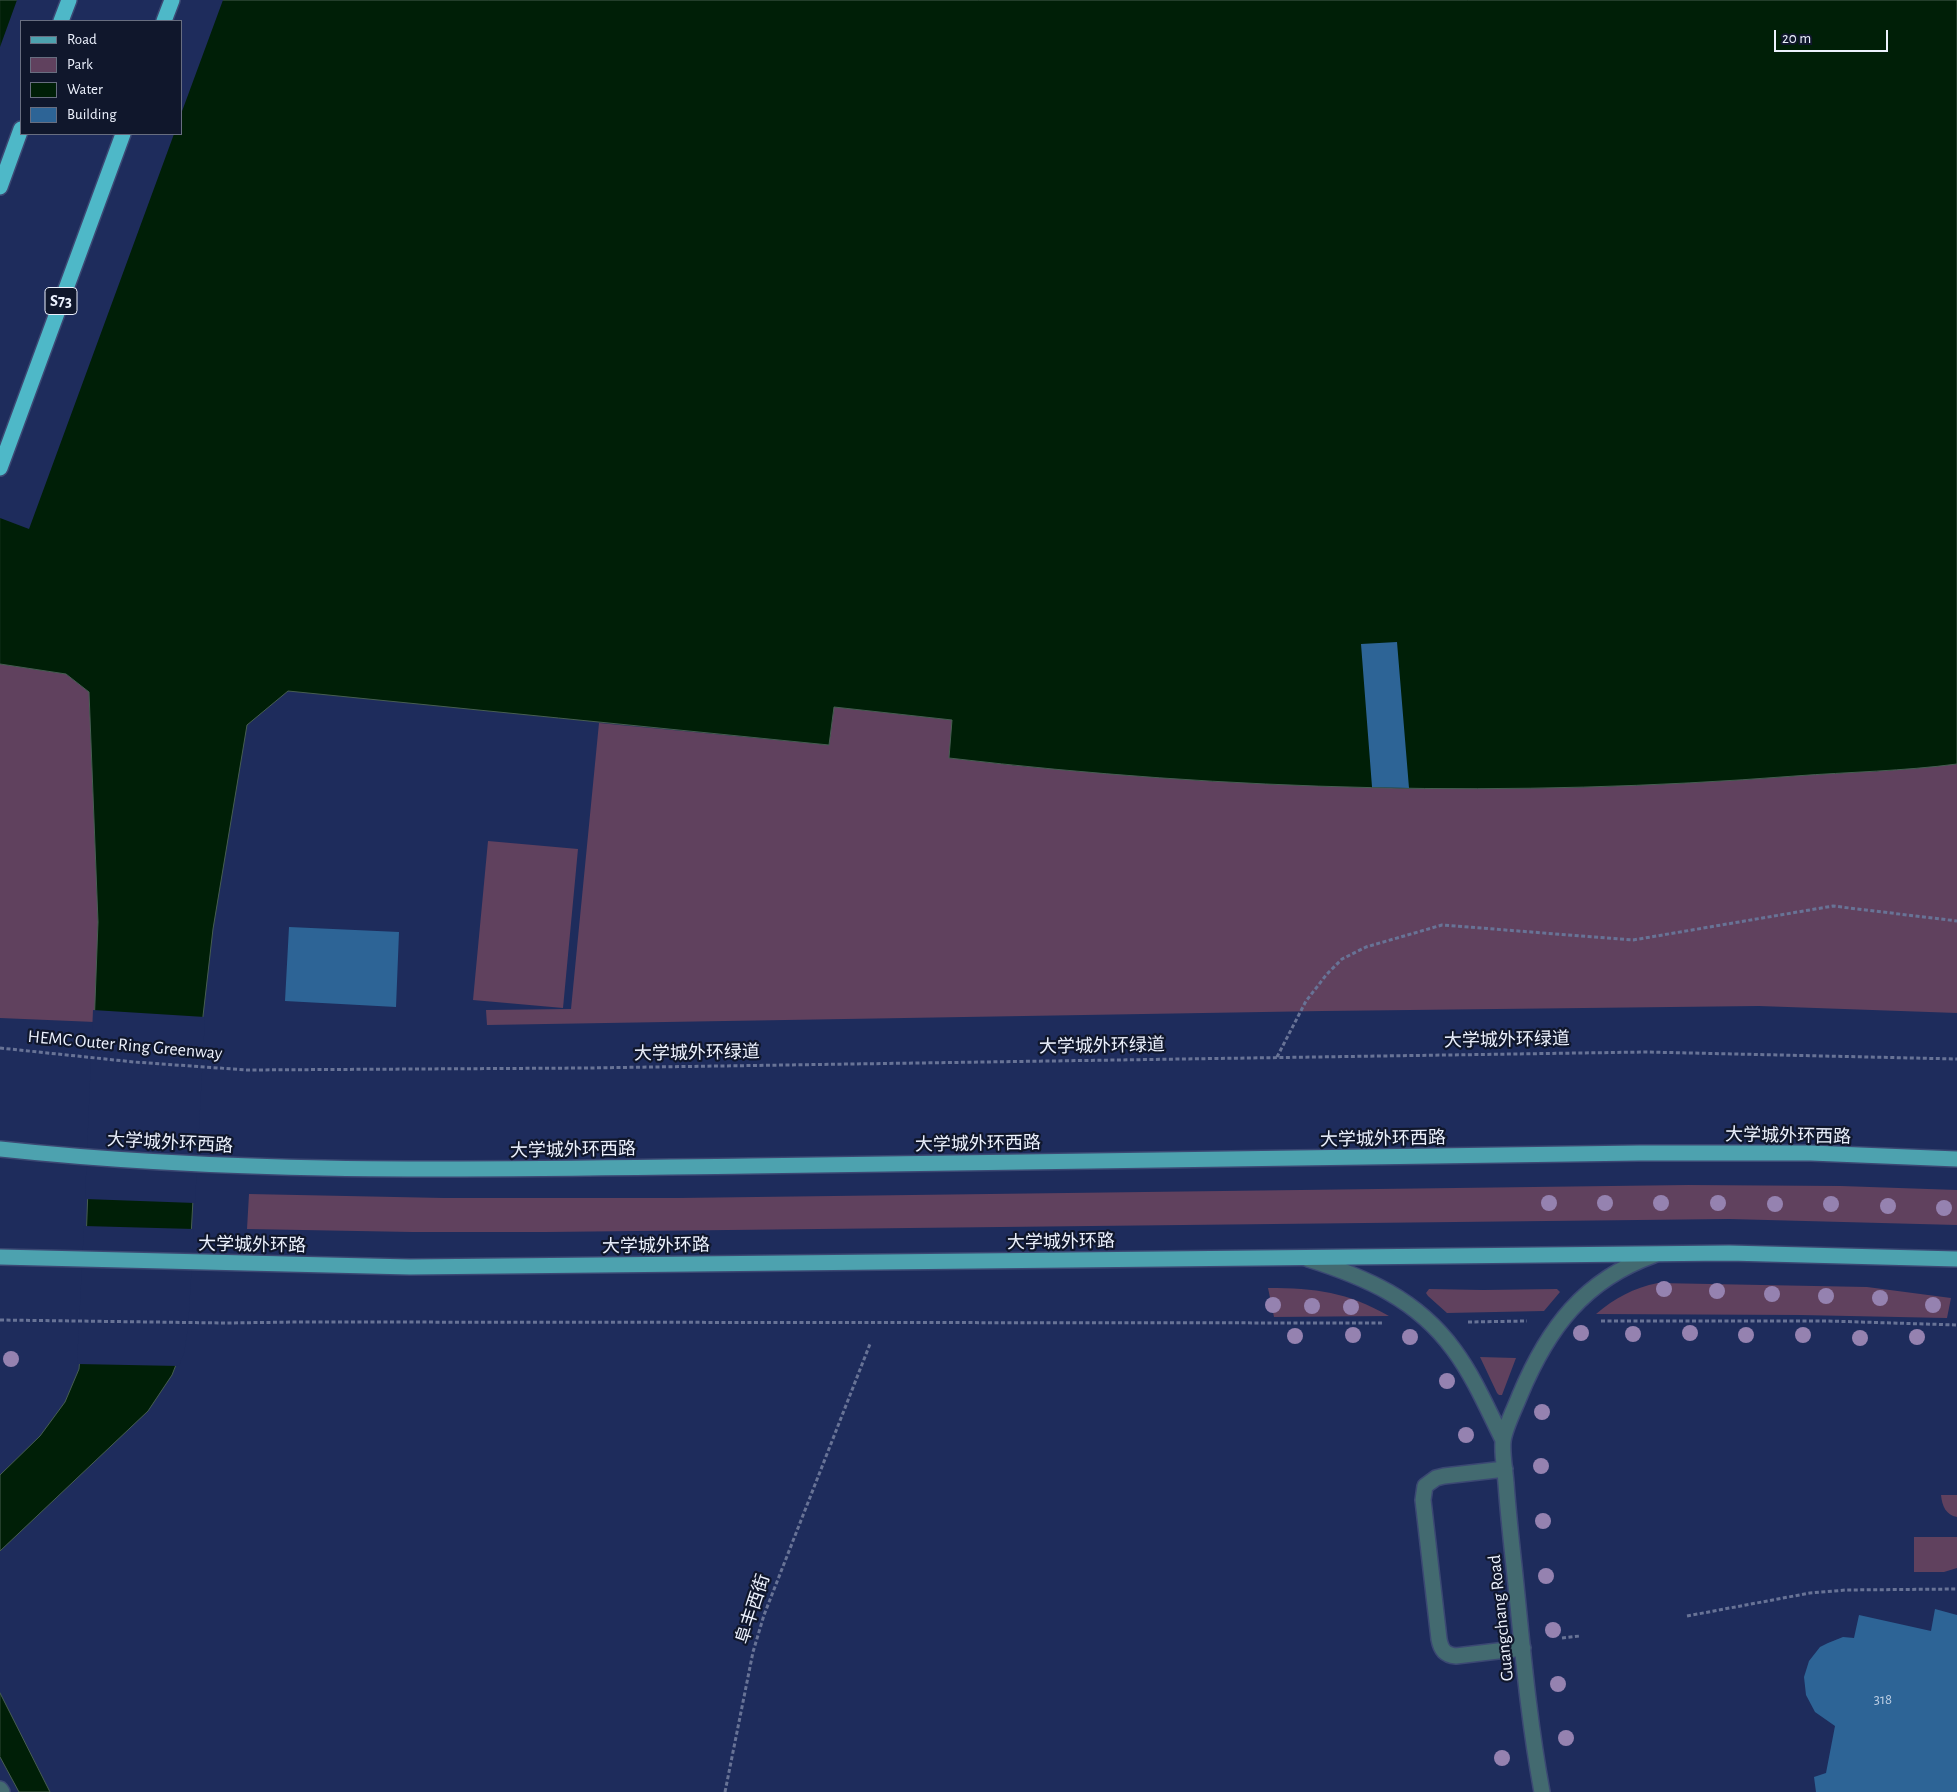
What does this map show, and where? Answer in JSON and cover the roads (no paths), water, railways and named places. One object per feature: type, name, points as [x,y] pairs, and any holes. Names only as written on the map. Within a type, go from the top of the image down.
[{"type":"highway","points":[[61,20],[68,0]]},
{"type":"highway","points":[[164,20],[172,0]]},
{"type":"highway","points":[[0,187],[20,132]]},
{"type":"highway","name":"S73","points":[[0,468],[123,135]]},
{"type":"main road","name":"大学城外环西路","points":[[0,1149],[130,1160],[241,1166],[488,1169],[1658,1153],[1811,1153],[1957,1159]]},
{"type":"main road","points":[[1308,1259],[1657,1254],[1882,1256],[1957,1259]]},
{"type":"main road","name":"大学城外环路","points":[[2,1258],[410,1267],[1308,1259]]},
{"type":"street","name":"Guangchang Road","points":[[1542,1792],[1533,1742],[1504,1468],[1503,1440],[1534,1363],[1554,1329],[1568,1311],[1591,1289],[1611,1275],[1630,1264],[1657,1254]]},
{"type":"street","name":"Guangchang Road","points":[[1308,1259],[1368,1280],[1400,1299],[1420,1314],[1454,1350],[1470,1376],[1503,1440]]},
{"type":"street","points":[[1504,1468],[1436,1478],[1426,1486],[1423,1493],[1424,1510],[1439,1639],[1444,1652],[1456,1656],[1523,1648]]},
{"type":"water","points":[[0,0],[1957,0],[1957,764],[1897,770],[1689,783],[1583,787],[1371,788],[1265,784],[1160,778],[949,758],[952,720],[834,707],[829,745],[288,691],[247,725],[213,929],[203,1016],[186,1328],[181,1352],[172,1375],[148,1411],[0,1551],[0,1475],[40,1436],[65,1402],[79,1369],[83,1322],[98,922],[89,692],[66,674],[0,664]]},
{"type":"water","points":[[0,1693],[50,1792],[19,1792],[0,1757]]}]
